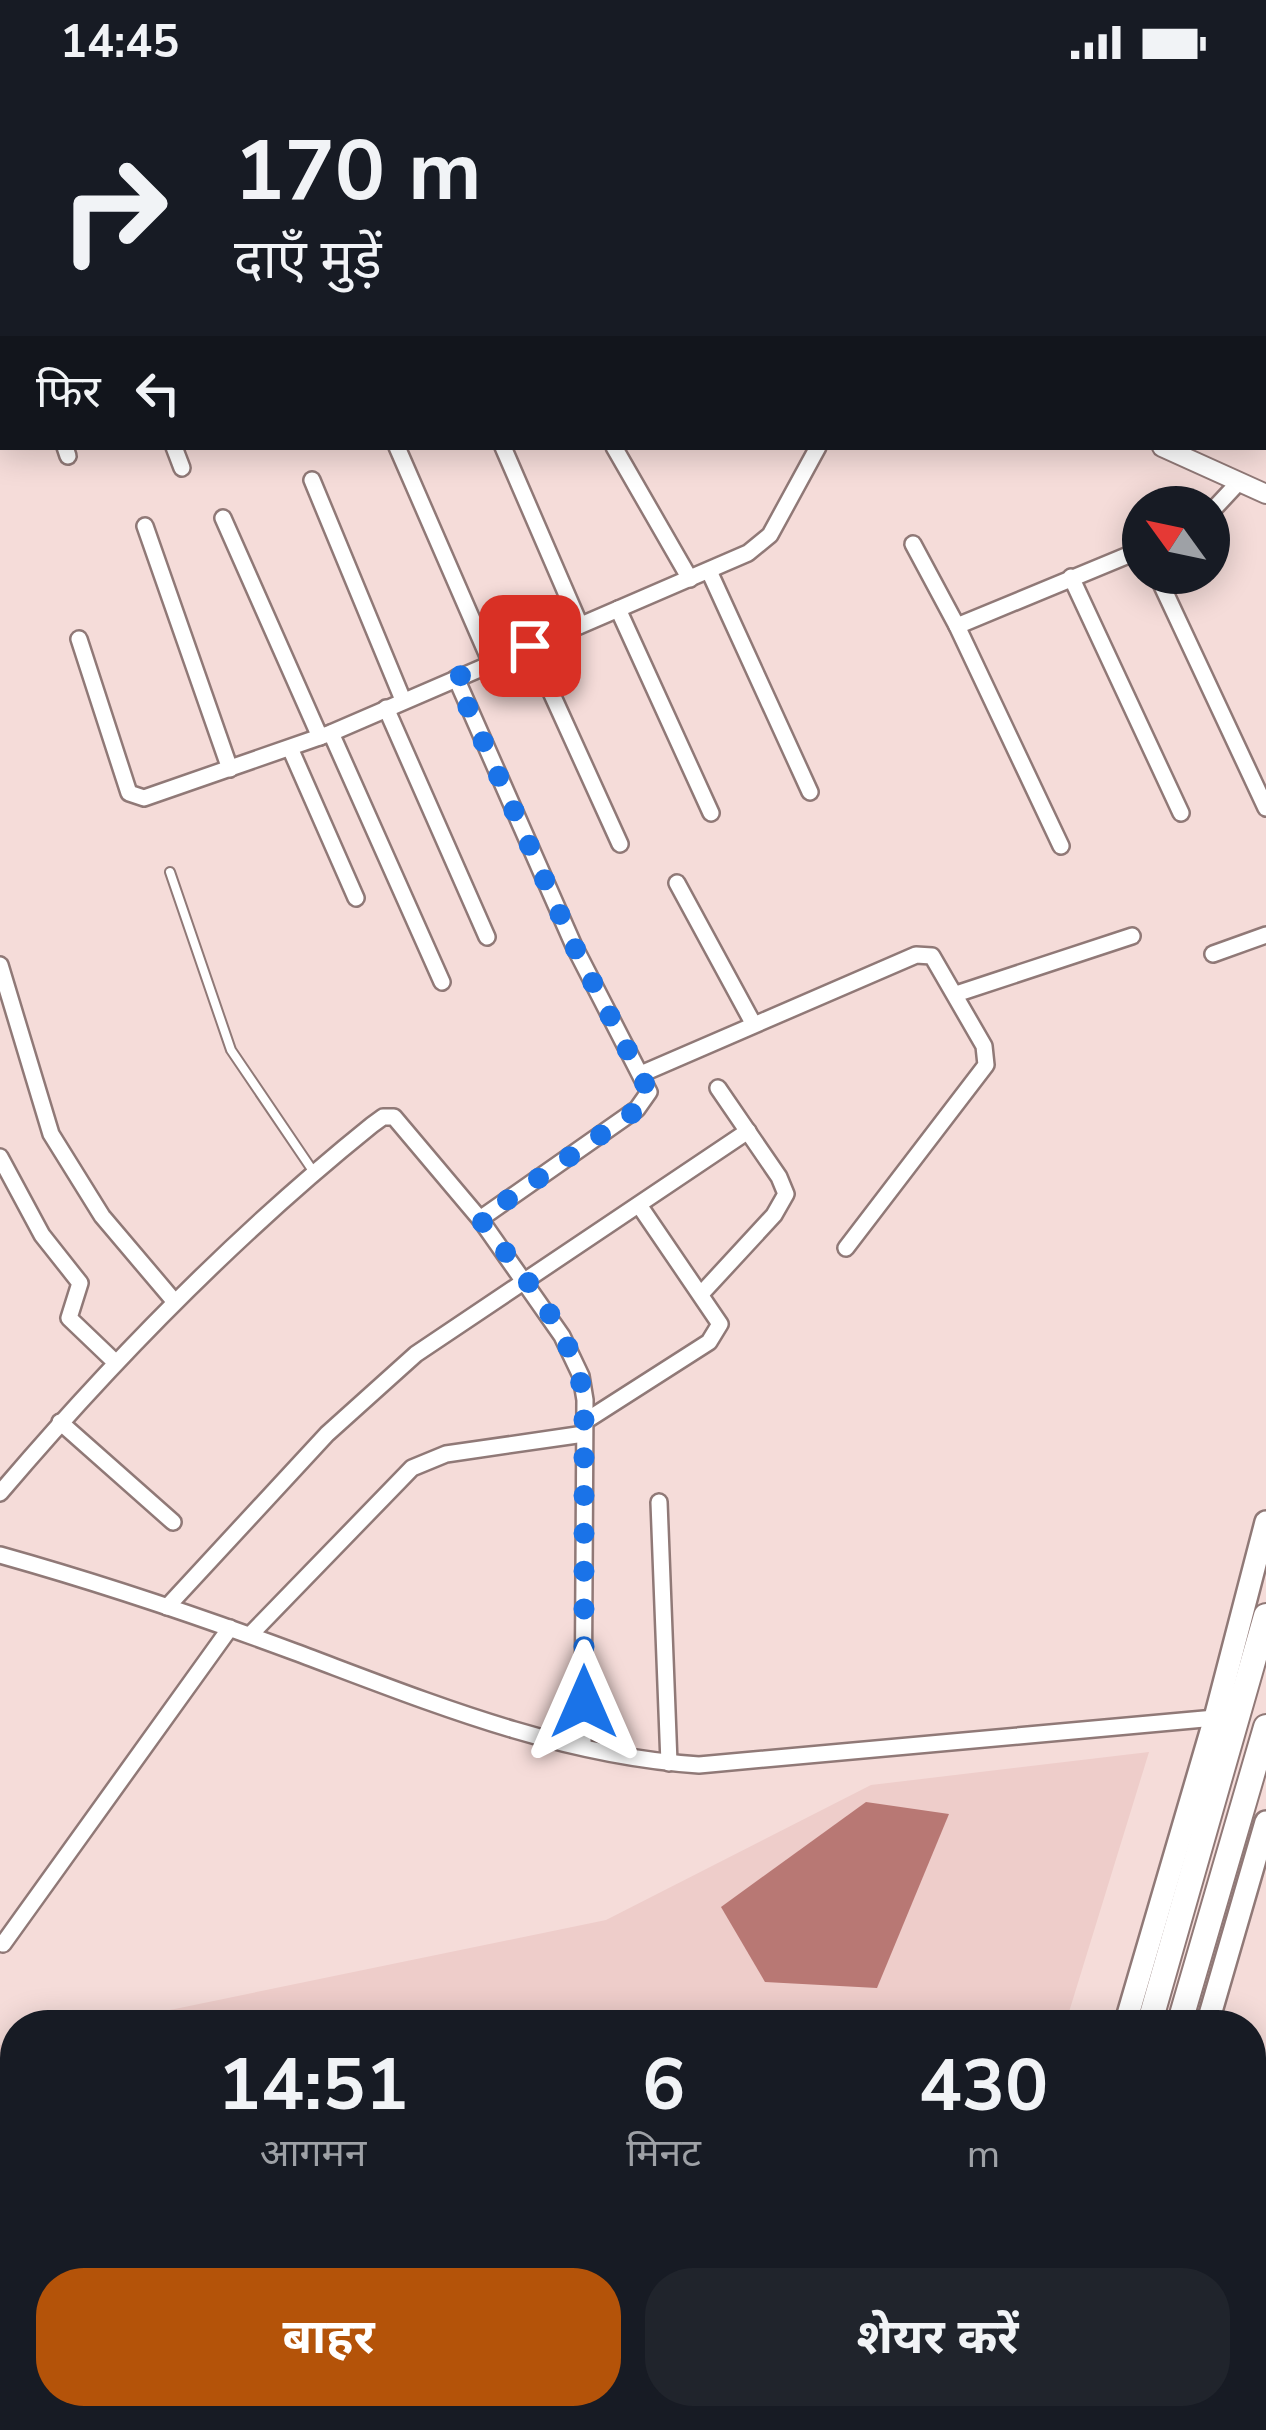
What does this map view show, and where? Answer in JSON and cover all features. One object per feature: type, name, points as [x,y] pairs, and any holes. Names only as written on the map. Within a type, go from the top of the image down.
[{"type":"main road","points":[[1129,2010],[1215,1718],[1266,1522]]},
{"type":"main road","points":[[1153,2010],[1266,1616]]},
{"type":"main road","points":[[1183,2010],[1266,1727]]},
{"type":"main road","points":[[1211,2010],[1266,1822]]},
{"type":"street","points":[[176,450],[182,468]]},
{"type":"street","points":[[398,450],[490,663]]},
{"type":"street","points":[[504,450],[580,625]]},
{"type":"street","points":[[616,450],[690,579]]},
{"type":"street","points":[[80,639],[130,793],[144,798],[326,735],[748,553],[770,535],[816,450]]},
{"type":"street","points":[[1168,450],[1266,494]]},
{"type":"street","points":[[312,480],[404,700]]},
{"type":"street","points":[[1230,492],[1238,483]]},
{"type":"street","points":[[223,518],[442,982]]},
{"type":"street","points":[[145,526],[230,769]]},
{"type":"street","points":[[914,544],[1061,846]]},
{"type":"street","points":[[957,626],[1122,557]]},
{"type":"street","points":[[709,571],[809,792]]},
{"type":"street","points":[[1071,577],[1181,813]]},
{"type":"street","points":[[1166,594],[1266,808]]},
{"type":"street","points":[[618,609],[711,813]]},
{"type":"street","points":[[530,646],[620,844]]},
{"type":"street","points":[[455,678],[574,946],[649,1092],[638,1109],[480,1219]]},
{"type":"street","points":[[386,707],[488,937]]},
{"type":"street","points":[[290,748],[356,898]]},
{"type":"street","points":[[677,883],[753,1023]]},
{"type":"street","points":[[1214,954],[1266,935]]},
{"type":"street","points":[[956,994],[1132,936]]},
{"type":"street","points":[[641,1074],[923,954],[938,962],[984,1046],[986,1065],[846,1248]]},
{"type":"street","points":[[0,965],[51,1134],[94,1204],[174,1301]]},
{"type":"street","points":[[702,1293],[774,1216],[785,1194],[779,1177],[718,1088]]},
{"type":"street","points":[[0,1493],[174,1301],[314,1172],[383,1117],[394,1117],[480,1219],[575,1358],[583,1388],[584,1428],[584,1747]]},
{"type":"street","points":[[167,1607],[358,1404],[416,1354],[748,1131]]},
{"type":"street","points":[[0,1157],[42,1235],[80,1283],[69,1318],[115,1361]]},
{"type":"street","points":[[250,1635],[412,1468],[446,1454],[584,1428],[717,1334],[720,1324],[702,1293],[639,1204]]},
{"type":"street","points":[[60,1423],[173,1522]]},
{"type":"street","points":[[659,1502],[669,1763]]},
{"type":"street","points":[[0,1555],[230,1628],[466,1715],[584,1747],[669,1763],[699,1765],[1215,1718]]},
{"type":"street","points":[[3,1944],[230,1628]]},
{"type":"lane","points":[[170,872],[231,1050],[314,1172]]},
{"type":"shaded area","points":[[1149,1752],[1070,2010],[170,2010],[606,1920],[871,1785]]},
{"type":"shaded area","points":[[866,1802],[949,1814],[877,1988],[765,1982],[721,1907]]},
{"type":"route","points":[[530,646],[455,678],[574,946],[649,1092],[638,1109],[480,1219],[562,1336],[581,1376],[584,1702]]}]
